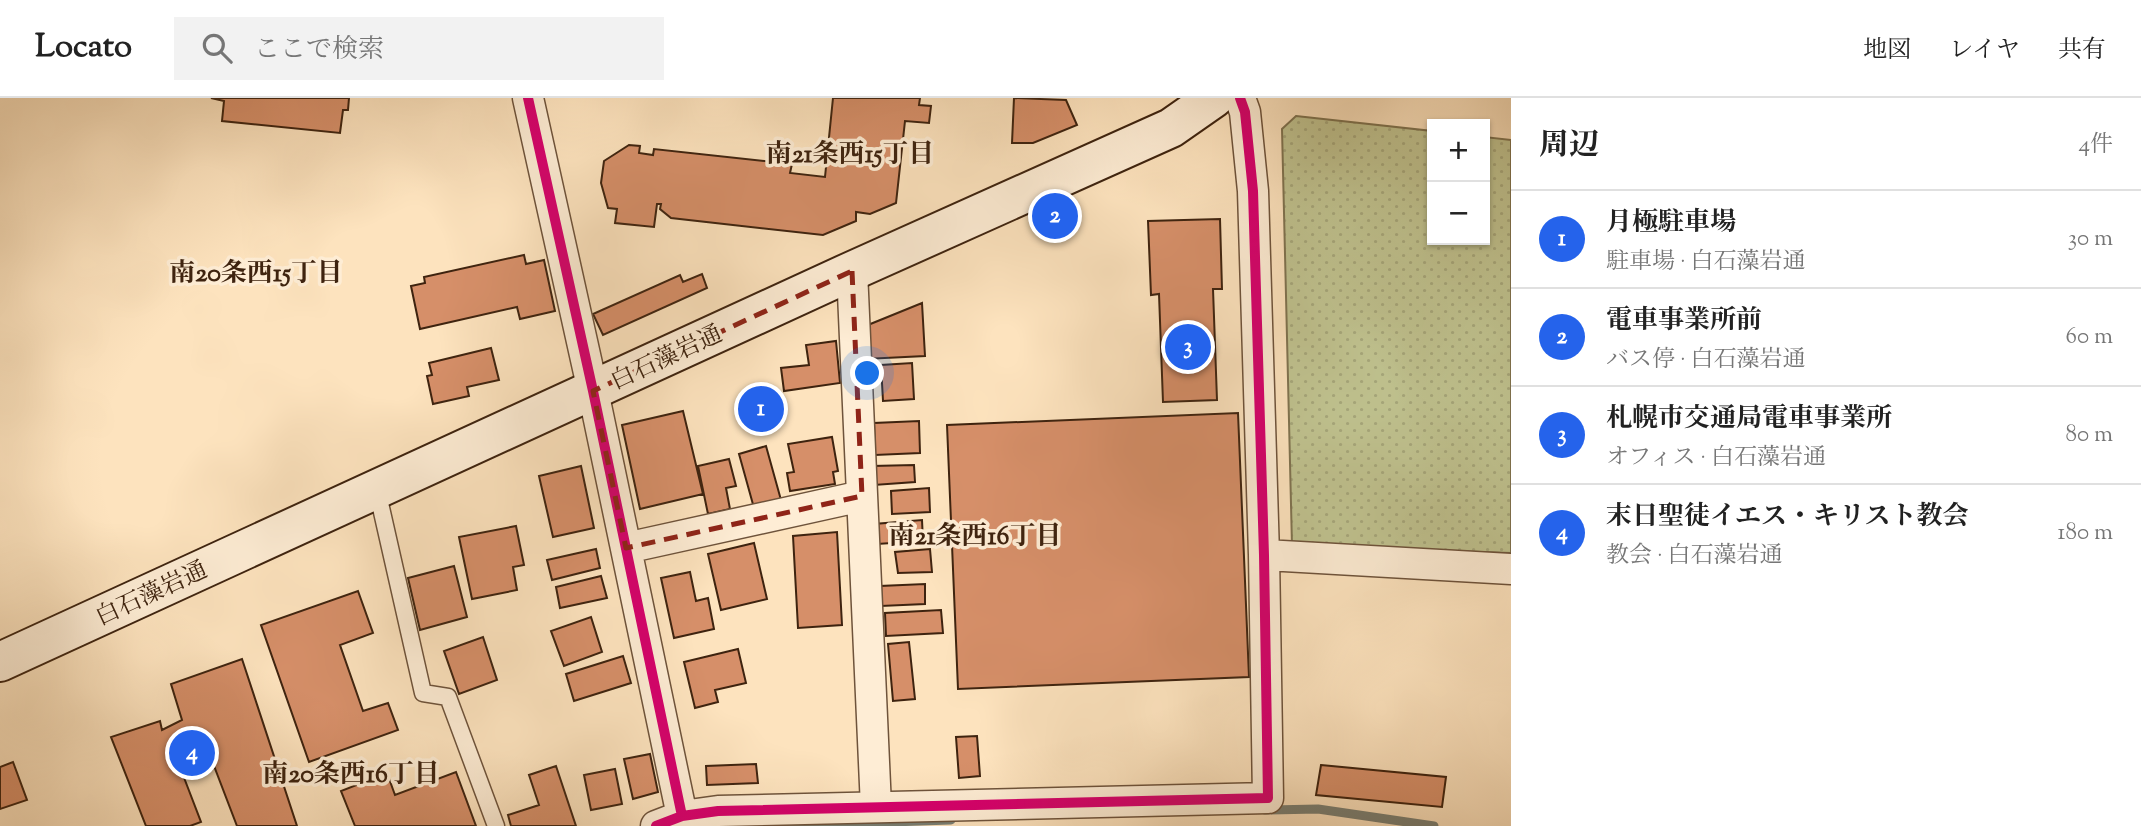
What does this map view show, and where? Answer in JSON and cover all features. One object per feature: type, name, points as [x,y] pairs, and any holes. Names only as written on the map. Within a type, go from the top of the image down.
[{"type":"main road","name":"白石藻岩通","points":[[0,662],[852,271],[1171,128],[1214,98]]},
{"type":"street","points":[[527,98],[626,548],[669,821],[718,811],[1268,798],[1253,191],[1245,112],[1240,98]]},
{"type":"street","points":[[852,271],[876,807]]},
{"type":"street","points":[[626,548],[862,496]]},
{"type":"street","points":[[1264,555],[1511,569]]},
{"type":"lane","points":[[377,490],[423,693],[448,697],[496,826]]},
{"type":"highlighted area","points":[[852,271],[862,496],[626,548],[593,391]]},
{"type":"green space","points":[[1296,116],[1427,130],[1427,245],[1490,245],[1490,138],[1511,140],[1511,553],[1292,546],[1282,129]]},
{"type":"building","points":[[211,98],[349,98],[348,110],[343,110],[340,133],[222,121],[224,101]]},
{"type":"building","points":[[833,98],[920,98],[919,105],[931,106],[929,123],[905,121],[896,203],[870,214],[856,212],[856,221],[823,235],[671,218],[660,209],[661,204],[657,204],[654,227],[615,223],[617,209],[608,208],[601,183],[604,161],[629,145],[640,146],[639,153],[653,155],[654,149],[792,164],[790,173],[825,177]]},
{"type":"building","points":[[1014,98],[1066,100],[1077,125],[1033,143],[1012,143]]},
{"type":"building","points":[[1220,219],[1222,289],[1213,289],[1217,400],[1163,402],[1159,294],[1151,295],[1148,221]]},
{"type":"building","points":[[524,255],[526,264],[544,260],[555,311],[520,319],[517,307],[420,329],[411,286],[425,283],[424,277]]},
{"type":"building","points":[[702,274],[707,288],[603,335],[593,314],[680,275],[683,282]]},
{"type":"building","points":[[922,303],[925,356],[865,359],[863,327]]},
{"type":"building","points":[[836,341],[840,383],[784,391],[781,368],[809,365],[806,345]]},
{"type":"building","points":[[491,348],[499,380],[467,387],[469,396],[433,404],[427,376],[432,375],[429,363]]},
{"type":"building","points":[[912,363],[914,399],[883,401],[881,365]]},
{"type":"building","points":[[683,411],[703,494],[640,509],[622,425]]},
{"type":"building","points":[[1238,413],[1249,677],[958,689],[947,425]]},
{"type":"building","points":[[919,421],[920,453],[875,455],[874,423]]},
{"type":"building","points":[[832,437],[838,471],[833,472],[835,484],[790,491],[787,473],[794,472],[788,444]]},
{"type":"building","points":[[766,446],[781,500],[754,508],[739,454]]},
{"type":"building","points":[[729,459],[736,486],[726,488],[730,509],[708,514],[698,466]]},
{"type":"building","points":[[914,465],[915,482],[874,485],[872,466]]},
{"type":"building","points":[[581,466],[594,528],[553,537],[539,476]]},
{"type":"building","points":[[929,488],[930,512],[892,514],[891,491]]},
{"type":"building","points":[[922,520],[923,541],[877,544],[874,524]]},
{"type":"building","points":[[516,526],[524,565],[513,567],[517,590],[472,599],[459,537]]},
{"type":"building","points":[[837,532],[842,625],[798,628],[793,536]]},
{"type":"building","points":[[754,543],[767,599],[721,610],[708,554]]},
{"type":"building","points":[[596,549],[600,568],[552,580],[547,560]]},
{"type":"building","points":[[930,549],[932,572],[898,573],[895,552]]},
{"type":"building","points":[[454,566],[467,617],[420,630],[408,578]]},
{"type":"building","points":[[690,572],[696,601],[708,598],[714,629],[674,638],[661,578]]},
{"type":"building","points":[[601,576],[607,598],[560,608],[556,587]]},
{"type":"building","points":[[925,584],[925,604],[881,606],[880,586]]},
{"type":"building","points":[[358,591],[373,633],[340,645],[363,711],[388,703],[398,730],[309,762],[261,625]]},
{"type":"building","points":[[941,610],[943,633],[886,636],[885,613]]},
{"type":"building","points":[[591,617],[602,652],[564,666],[551,631]]},
{"type":"building","points":[[483,637],[497,680],[459,694],[444,651]]},
{"type":"building","points":[[909,642],[915,699],[893,701],[888,644]]},
{"type":"building","points":[[738,649],[746,683],[715,690],[718,702],[695,708],[684,662]]},
{"type":"building","points":[[623,656],[631,683],[574,701],[566,674]]},
{"type":"building","points":[[242,659],[297,826],[237,826],[214,766],[183,775],[201,822],[190,826],[146,826],[111,737],[160,721],[162,730],[182,720],[171,684]]},
{"type":"building","points":[[977,736],[980,776],[959,778],[956,737]]},
{"type":"building","points":[[650,754],[658,792],[633,799],[624,759]]},
{"type":"building","points":[[13,762],[27,800],[0,809],[0,767]]},
{"type":"building","points":[[756,764],[758,783],[707,785],[706,766]]},
{"type":"building","points":[[1321,765],[1446,777],[1442,807],[1316,795]]},
{"type":"building","points":[[556,766],[576,826],[511,826],[508,815],[539,805],[529,775]]},
{"type":"building","points":[[615,769],[622,804],[591,810],[584,775]]},
{"type":"building","points":[[456,772],[476,826],[355,826],[341,791],[387,773],[395,795]]},
{"type":"waterway","points":[[1265,810],[1318,809],[1434,826]]},
{"type":"waterway","points":[[769,826],[951,820]]},
{"type":"cycle path","points":[[528,98],[593,391],[682,816]]},
{"type":"cycle path","points":[[656,826],[682,816],[718,811],[1268,798],[1253,191],[1245,112],[1240,98]]},
{"type":"place","name":"電車事業所前","points":[[1055,216]]},
{"type":"place","name":"札幌市交通局電車事業所","points":[[1188,347]]},
{"type":"place","name":"月極駐車場","points":[[761,409]]},
{"type":"place","name":"末日聖徒イエス・キリスト教会","points":[[192,753]]},
{"type":"district","name":"南21条西15丁目","points":[[850,153]]},
{"type":"district","name":"南20条西15丁目","points":[[256,272]]},
{"type":"district","name":"南21条西16丁目","points":[[975,535]]},
{"type":"district","name":"南20条西16丁目","points":[[351,773]]}]
